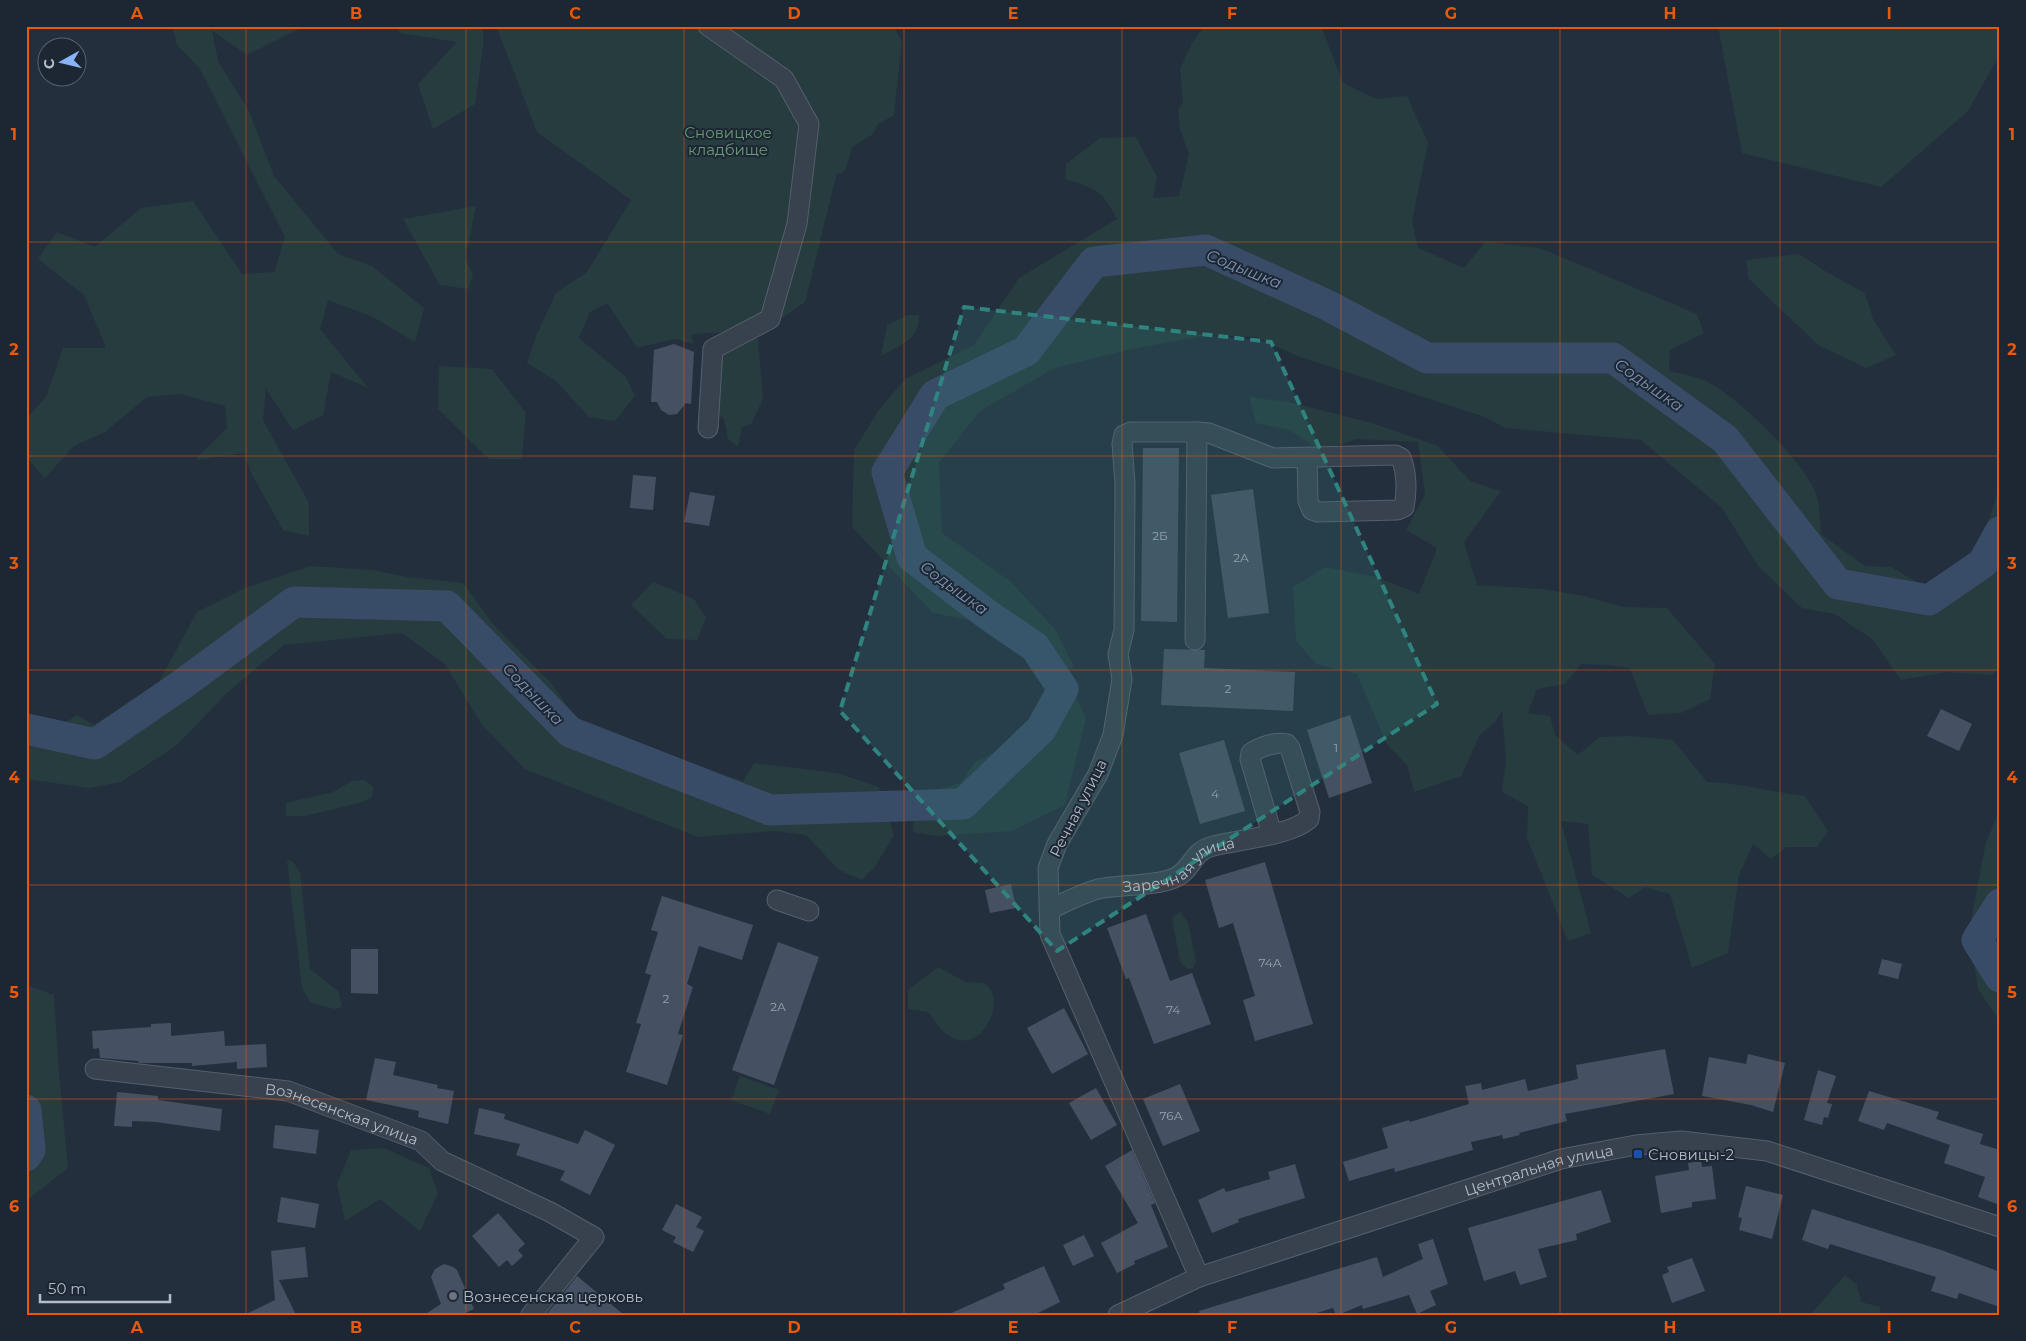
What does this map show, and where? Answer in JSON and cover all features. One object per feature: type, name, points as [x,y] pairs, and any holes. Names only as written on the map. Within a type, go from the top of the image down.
[{"type":"street","points":[[708,26],[784,79],[809,124],[797,224],[770,319],[713,349],[708,428]]},
{"type":"street","name":"Речная улица","points":[[1197,432],[1131,432],[1124,435],[1122,444],[1125,483],[1124,630],[1118,654],[1122,679],[1113,735],[1098,774],[1057,844],[1048,868],[1050,934],[1199,1278]]},
{"type":"street","points":[[1195,640],[1197,432],[1210,432],[1273,458],[1395,455],[1401,458],[1405,466],[1406,500],[1404,508],[1397,510],[1318,512],[1312,510],[1308,501],[1307,458]]},
{"type":"street","name":"Заречная улица","points":[[1049,910],[1075,897],[1099,889],[1175,878],[1186,870],[1195,856],[1208,848],[1272,834],[1304,824],[1309,819],[1310,812],[1290,748],[1287,744],[1282,743],[1256,750],[1251,753],[1250,759],[1272,834]]},
{"type":"street","points":[[777,900],[809,911]]},
{"type":"street","name":"Вознесенская улица","points":[[95,1069],[288,1091],[421,1141],[442,1161],[550,1212],[594,1237],[531,1315]]},
{"type":"street","name":"Центральная улица","points":[[1118,1315],[1199,1278],[1561,1159],[1636,1145],[1681,1141],[1767,1151],[2000,1227]]},
{"type":"highlighted area","points":[[964,307],[1271,342],[1437,704],[1057,951],[840,711]]},
{"type":"green space","points":[[172,26],[305,26],[247,55],[212,30],[218,61],[249,111],[274,176],[338,254],[372,266],[424,308],[415,342],[373,317],[328,300],[320,329],[368,388],[331,372],[323,415],[293,430],[266,389],[263,420],[309,503],[309,536],[283,530],[251,473],[244,453],[195,460],[227,428],[225,406],[180,394],[147,397],[105,432],[74,446],[45,478],[26,457],[26,419],[46,397],[63,348],[106,348],[84,295],[38,259],[57,232],[95,247],[141,208],[193,201],[242,274],[274,272],[285,237],[200,69],[177,45]]},
{"type":"green space","points":[[398,26],[483,26],[483,47],[475,104],[433,129],[418,84],[457,42],[399,33]]},
{"type":"green space","name":"Сновицкое кладбище","points":[[496,26],[893,26],[902,41],[894,115],[877,125],[873,134],[852,147],[846,169],[840,174],[837,173],[805,302],[766,329],[695,334],[691,336],[694,344],[675,339],[637,348],[607,303],[590,312],[579,338],[626,377],[635,396],[615,421],[589,417],[556,381],[527,363],[536,336],[556,293],[587,272],[631,200],[537,132]]},
{"type":"green space","points":[[1204,26],[1321,26],[1343,83],[1376,99],[1407,96],[1428,143],[1412,221],[1418,248],[1464,268],[1485,242],[1540,248],[1697,314],[1704,333],[1670,350],[1669,371],[1699,378],[1716,387],[1768,431],[1785,448],[1811,482],[1818,501],[1821,534],[1865,566],[1891,567],[1925,587],[1930,600],[1983,563],[1987,525],[2000,486],[2000,667],[1992,675],[1947,672],[1901,680],[1872,639],[1835,614],[1802,608],[1758,566],[1722,508],[1641,440],[1505,428],[1485,417],[1297,356],[1257,337],[1209,335],[1132,349],[1055,368],[980,411],[939,463],[942,533],[1010,581],[1055,629],[1074,667],[1061,673],[1040,634],[933,613],[852,527],[854,450],[878,411],[905,379],[974,345],[1019,278],[1117,219],[1107,201],[1097,192],[1065,179],[1066,164],[1100,138],[1136,137],[1157,177],[1153,198],[1179,196],[1189,154],[1180,129],[1178,110],[1183,102],[1180,69],[1192,43]]},
{"type":"green space","points":[[1718,26],[2000,26],[2000,54],[1968,111],[1881,187],[1742,153]]},
{"type":"green space","points":[[476,206],[465,259],[473,274],[468,289],[440,285],[403,219]]},
{"type":"green space","points":[[1799,254],[1865,293],[1873,319],[1896,355],[1866,368],[1818,345],[1749,279],[1746,260]]},
{"type":"green space","points":[[908,315],[919,315],[916,330],[908,341],[881,356],[887,325]]},
{"type":"green space","points":[[734,339],[758,339],[763,399],[751,424],[742,427],[738,447],[728,439],[724,419],[716,412],[714,355]]},
{"type":"green space","points":[[439,366],[492,369],[526,413],[522,459],[489,459],[438,409]]},
{"type":"green space","points":[[1249,397],[1289,402],[1372,423],[1438,446],[1470,481],[1501,491],[1464,542],[1477,585],[1542,589],[1580,595],[1624,607],[1667,608],[1715,664],[1710,699],[1681,713],[1648,715],[1630,668],[1581,664],[1565,684],[1537,689],[1528,713],[1550,716],[1555,735],[1578,755],[1600,737],[1629,736],[1673,740],[1707,782],[1732,784],[1805,796],[1828,831],[1817,847],[1786,847],[1771,859],[1753,844],[1739,875],[1728,953],[1692,968],[1670,894],[1645,887],[1629,898],[1592,875],[1588,824],[1561,821],[1591,933],[1568,941],[1527,838],[1528,806],[1502,792],[1506,759],[1502,711],[1495,722],[1480,735],[1461,776],[1414,792],[1407,765],[1387,745],[1357,674],[1316,664],[1296,641],[1293,587],[1325,567],[1376,577],[1419,594],[1437,548],[1406,530],[1425,494],[1418,442],[1357,439],[1322,451],[1289,430],[1256,423]]},
{"type":"green space","points":[[310,566],[372,570],[408,577],[463,583],[493,624],[552,684],[580,724],[668,757],[743,781],[754,763],[837,773],[879,787],[894,835],[874,868],[862,880],[839,870],[806,835],[774,831],[698,837],[525,769],[482,725],[445,664],[402,633],[284,645],[229,691],[177,745],[121,782],[89,788],[26,779],[26,716],[60,726],[77,715],[94,725],[156,687],[197,612],[245,588]]},
{"type":"green space","points":[[653,582],[694,599],[706,618],[697,640],[667,639],[631,605]]},
{"type":"green space","points":[[1072,687],[1086,718],[1065,805],[1012,831],[937,836],[913,832],[913,797],[960,783],[975,762],[1006,747]]},
{"type":"green space","points":[[364,780],[373,786],[372,797],[363,802],[305,816],[286,816],[286,803],[333,792],[352,781]]},
{"type":"green space","points":[[2000,809],[2000,1022],[1978,989],[1969,930],[1986,842]]},
{"type":"green space","points":[[287,860],[292,861],[300,872],[310,969],[338,991],[342,1007],[335,1009],[311,1003],[302,988]]},
{"type":"green space","points":[[1180,912],[1188,922],[1196,961],[1193,968],[1187,969],[1180,962],[1172,918]]},
{"type":"green space","points":[[938,967],[966,982],[985,983],[991,991],[994,1002],[993,1012],[989,1022],[976,1037],[958,1040],[945,1033],[928,1012],[908,1009],[908,990]]},
{"type":"green space","points":[[26,985],[54,995],[68,1168],[26,1201]]},
{"type":"green space","points":[[740,1076],[779,1090],[770,1114],[731,1100]]},
{"type":"green space","points":[[384,1148],[429,1168],[438,1193],[420,1231],[380,1199],[345,1221],[337,1184],[351,1150]]},
{"type":"green space","points":[[1845,1275],[1857,1285],[1861,1302],[1880,1307],[1881,1315],[1810,1315]]},
{"type":"building","points":[[674,344],[694,352],[691,404],[686,403],[677,414],[669,415],[661,410],[657,402],[651,402],[654,350]]},
{"type":"building","points":[[1143,448],[1179,448],[1177,622],[1141,621]]},
{"type":"building","points":[[633,475],[656,477],[653,510],[630,508]]},
{"type":"building","points":[[1253,489],[1269,613],[1228,618],[1211,495]]},
{"type":"building","points":[[690,492],[715,496],[709,526],[684,522]]},
{"type":"building","points":[[1164,649],[1205,650],[1204,668],[1295,672],[1293,711],[1161,705]]},
{"type":"building","points":[[1941,709],[1972,724],[1959,751],[1927,736]]},
{"type":"building","points":[[1350,715],[1372,783],[1329,798],[1307,730]]},
{"type":"building","points":[[1224,740],[1245,811],[1200,824],[1179,753]]},
{"type":"building","points":[[1265,862],[1313,1024],[1255,1041],[1243,1000],[1255,996],[1233,923],[1219,928],[1205,880]]},
{"type":"building","points":[[1011,884],[1016,908],[990,913],[985,890]]},
{"type":"building","points":[[662,896],[753,925],[742,960],[699,946],[687,984],[693,987],[678,1034],[683,1035],[667,1085],[626,1072],[641,1024],[636,1023],[651,975],[645,973],[658,932],[651,930]]},
{"type":"building","points":[[1146,914],[1170,981],[1192,973],[1211,1024],[1154,1044],[1129,978],[1126,979],[1107,928]]},
{"type":"building","points":[[778,942],[819,957],[774,1085],[732,1070]]},
{"type":"building","points":[[351,949],[378,949],[378,994],[351,993]]},
{"type":"building","points":[[1882,959],[1902,964],[1898,979],[1878,974]]},
{"type":"building","points":[[1064,1008],[1088,1054],[1052,1074],[1027,1028]]},
{"type":"building","points":[[171,1023],[171,1036],[224,1031],[225,1046],[266,1044],[267,1067],[237,1069],[237,1062],[192,1066],[192,1063],[139,1063],[138,1061],[100,1058],[99,1048],[93,1049],[92,1031],[151,1027],[151,1024]]},
{"type":"building","points":[[1665,1049],[1674,1094],[1565,1114],[1567,1121],[1503,1139],[1502,1135],[1471,1142],[1473,1150],[1395,1172],[1394,1168],[1349,1181],[1343,1162],[1388,1148],[1382,1128],[1409,1120],[1410,1122],[1469,1104],[1465,1086],[1481,1083],[1482,1090],[1525,1079],[1528,1091],[1578,1079],[1576,1065]]},
{"type":"building","points":[[1748,1054],[1785,1063],[1773,1112],[1751,1105],[1702,1096],[1709,1057],[1746,1064]]},
{"type":"building","points":[[375,1058],[396,1062],[393,1075],[438,1085],[437,1088],[454,1091],[448,1124],[418,1117],[419,1111],[366,1100]]},
{"type":"building","points":[[1818,1070],[1836,1076],[1827,1103],[1832,1104],[1828,1118],[1824,1117],[1822,1125],[1804,1120]]},
{"type":"building","points":[[1180,1084],[1200,1131],[1163,1146],[1143,1099]]},
{"type":"building","points":[[1096,1088],[1117,1125],[1091,1140],[1069,1103]]},
{"type":"building","points":[[1869,1091],[1939,1112],[1936,1119],[1983,1134],[1980,1144],[2000,1150],[2000,1205],[1978,1197],[1985,1177],[1944,1163],[1950,1145],[1887,1123],[1884,1130],[1858,1121]]},
{"type":"building","points":[[117,1092],[158,1096],[158,1100],[222,1109],[220,1131],[156,1122],[132,1121],[132,1127],[114,1126]]},
{"type":"building","points":[[479,1108],[505,1114],[504,1119],[578,1144],[585,1130],[615,1145],[590,1195],[560,1180],[565,1171],[516,1155],[520,1144],[474,1134]]},
{"type":"building","points":[[275,1125],[319,1130],[316,1154],[273,1148]]},
{"type":"building","points":[[1132,1150],[1155,1203],[1151,1205],[1168,1247],[1134,1261],[1135,1264],[1117,1273],[1101,1243],[1138,1223],[1105,1166]]},
{"type":"building","points":[[1701,1161],[1702,1167],[1712,1166],[1716,1199],[1692,1202],[1692,1207],[1661,1213],[1655,1176],[1689,1170],[1688,1163]]},
{"type":"building","points":[[1295,1164],[1305,1198],[1238,1219],[1239,1222],[1212,1233],[1198,1200],[1224,1188],[1226,1192],[1270,1179],[1268,1172]]},
{"type":"building","points":[[1746,1186],[1783,1195],[1772,1239],[1739,1230],[1742,1218],[1738,1217]]},
{"type":"building","points":[[1601,1190],[1611,1222],[1576,1234],[1577,1240],[1538,1249],[1547,1277],[1520,1285],[1515,1271],[1484,1281],[1468,1228]]},
{"type":"building","points":[[281,1197],[319,1204],[315,1228],[277,1222]]},
{"type":"building","points":[[676,1204],[702,1217],[696,1227],[704,1231],[693,1252],[673,1242],[676,1237],[662,1230]]},
{"type":"building","points":[[1812,1209],[1944,1251],[2000,1272],[2000,1307],[1959,1293],[1957,1299],[1931,1291],[1936,1277],[1830,1244],[1828,1249],[1802,1240]]},
{"type":"building","points":[[498,1213],[525,1244],[518,1250],[523,1256],[512,1266],[507,1260],[499,1267],[472,1236]]},
{"type":"building","points":[[1084,1235],[1094,1256],[1073,1266],[1063,1245]]},
{"type":"building","points":[[1433,1239],[1448,1284],[1430,1291],[1436,1305],[1417,1314],[1409,1295],[1363,1309],[1362,1305],[1338,1315],[1336,1315],[1333,1308],[1310,1315],[1200,1315],[1199,1311],[1377,1257],[1383,1277],[1423,1259],[1418,1244]]},
{"type":"building","points":[[305,1247],[308,1277],[279,1280],[296,1315],[244,1315],[275,1300],[271,1251]]},
{"type":"building","points":[[1692,1258],[1705,1291],[1672,1303],[1662,1275],[1669,1272],[1667,1267]]},
{"type":"building","name":"Вознесенская церковь","points":[[444,1264],[457,1270],[474,1309],[460,1315],[424,1315],[441,1304],[431,1277],[435,1269]]},
{"type":"building","points":[[1044,1266],[1060,1302],[1034,1315],[947,1315],[1005,1289],[1003,1284]]},
{"type":"building","points":[[577,1276],[624,1315],[546,1315]]},
{"type":"waterway","name":"Содышка","points":[[26,729],[95,744],[180,686],[294,602],[447,606],[570,732],[770,810],[963,804],[1041,729],[1063,689],[1035,647],[988,615],[912,557],[887,472],[935,395],[1026,351],[1094,262],[1206,250],[1327,305],[1427,358],[1613,358],[1725,439],[1838,584],[1929,600],[1983,563],[2000,532]]},
{"type":"waterway","name":"Содышка","points":[[2000,904],[1977,940],[2000,977]]},
{"type":"waterway","name":"Содышка","points":[[26,1110],[30,1150],[26,1156]]},
{"type":"place","name":"Сновицы-2","points":[[1638,1154]]},
{"type":"place","name":"Вознесенская церковь","points":[[453,1296]]}]
